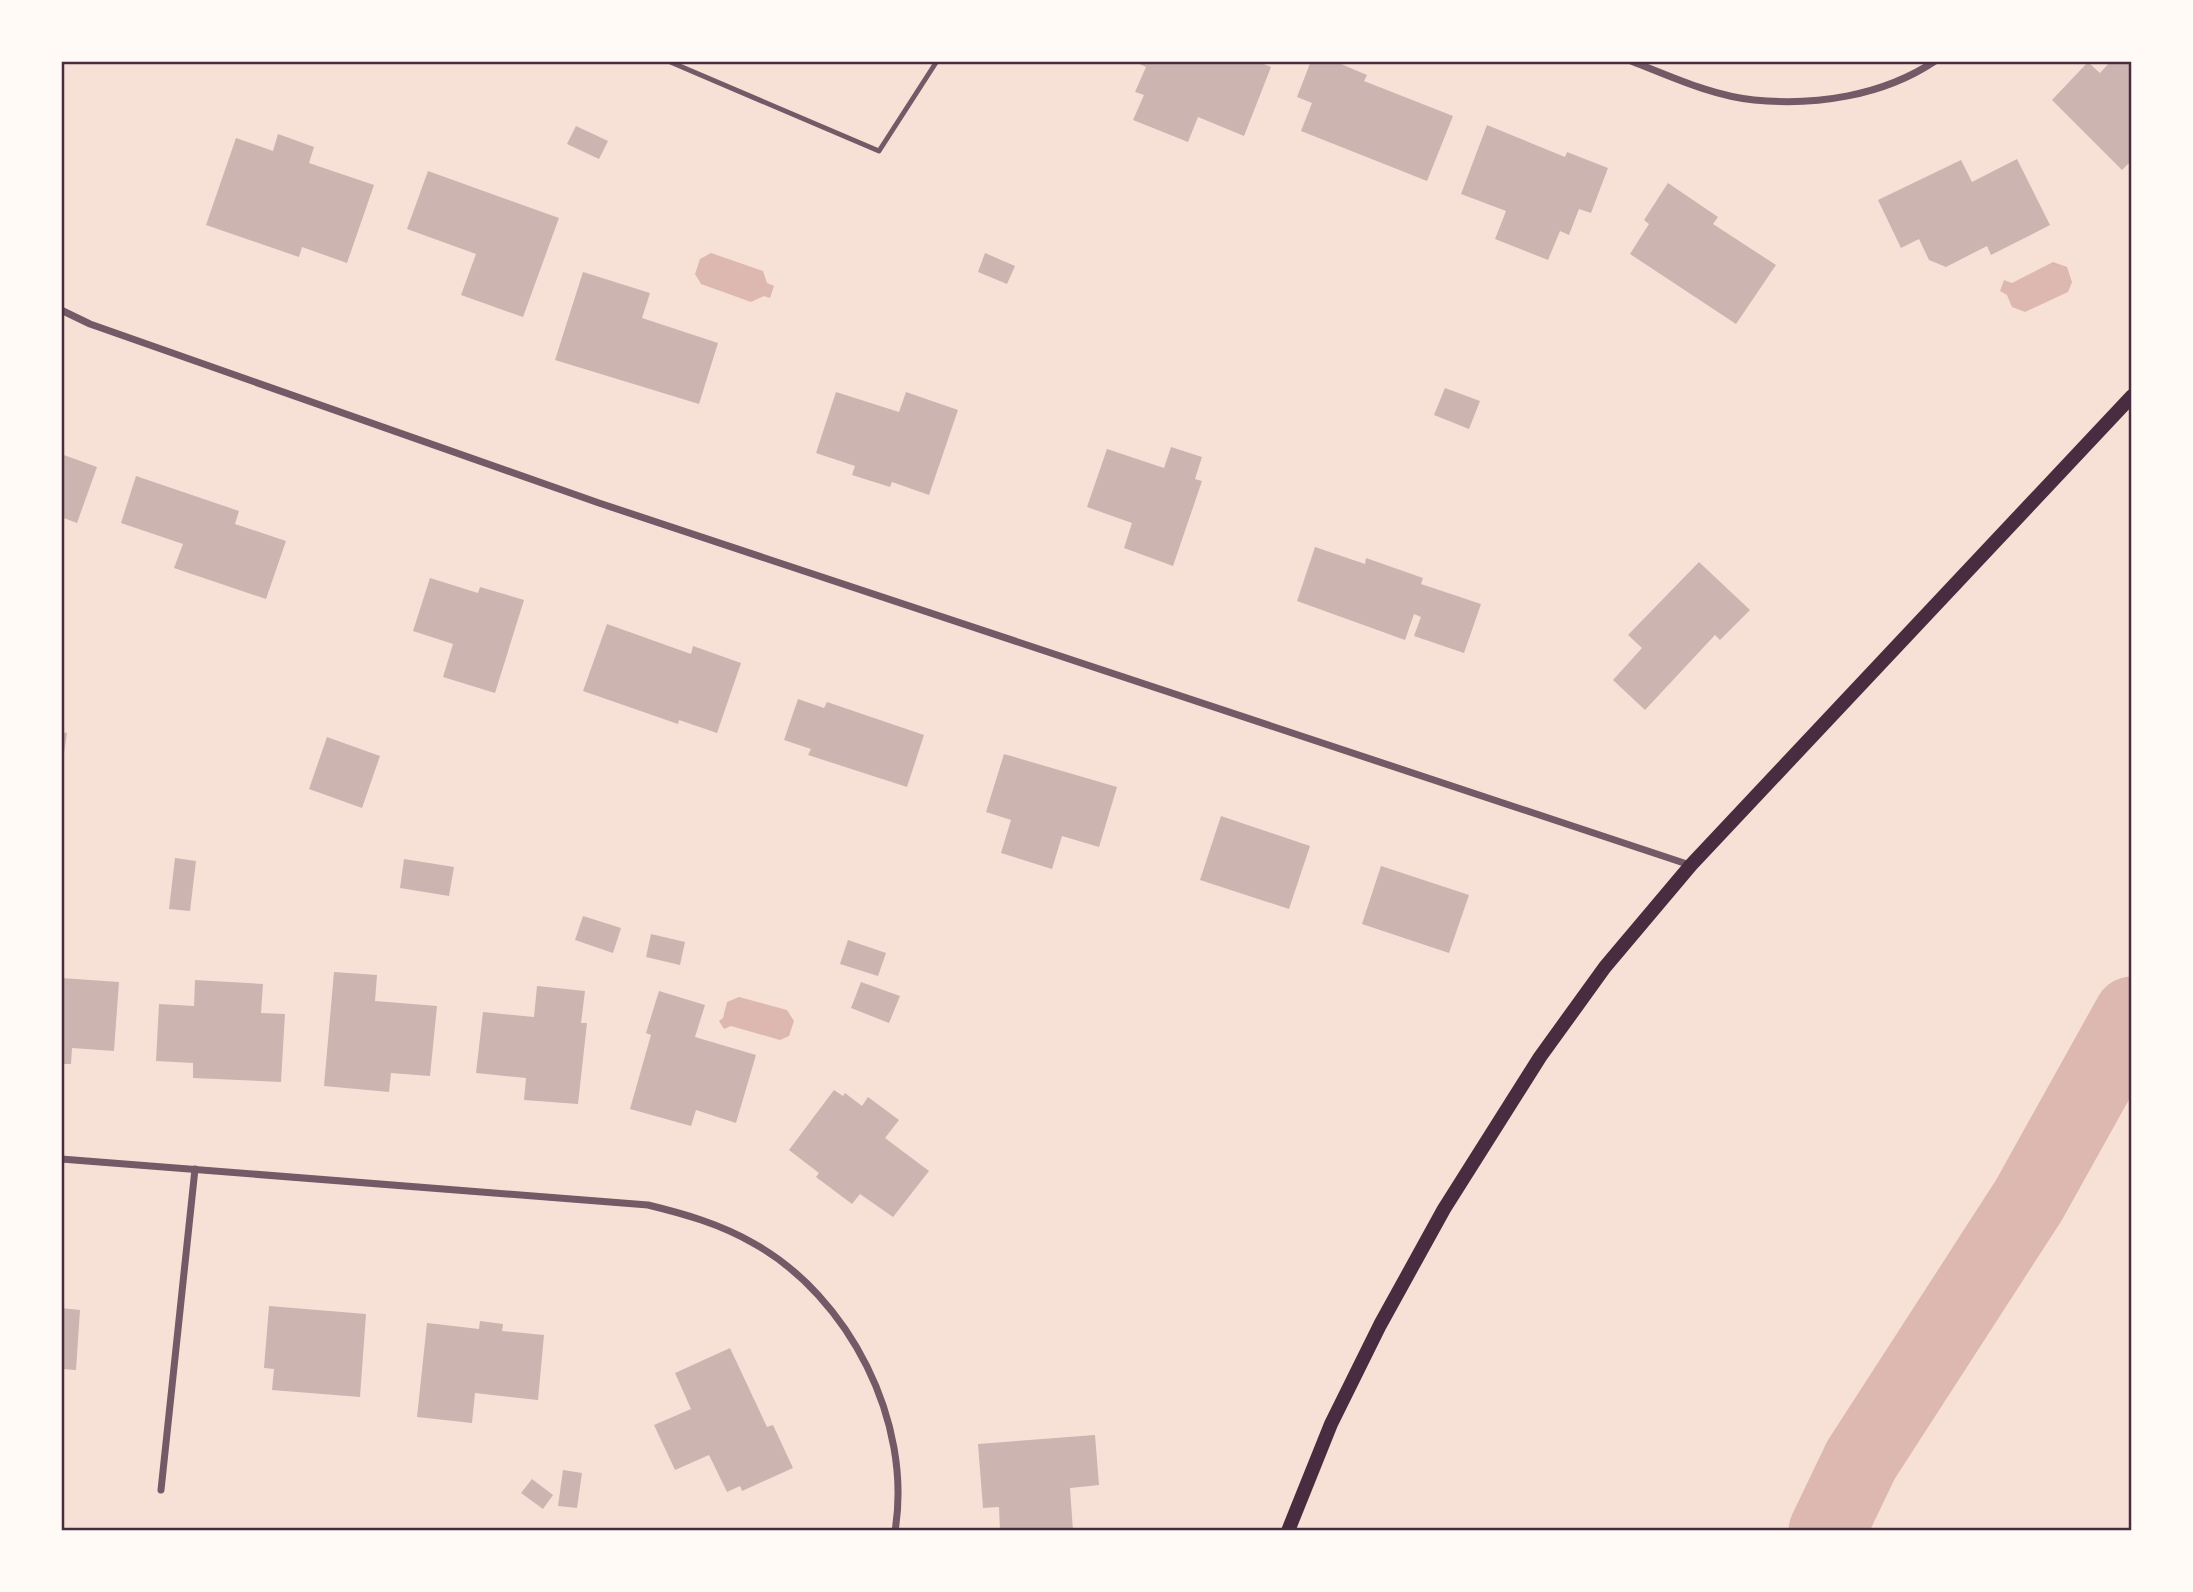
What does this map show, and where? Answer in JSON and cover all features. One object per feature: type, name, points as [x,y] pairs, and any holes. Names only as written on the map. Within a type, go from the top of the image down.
[{"type":"main road","points":[[1288,1531],[1331,1424],[1380,1325],[1444,1209],[1540,1057],[1605,967],[1690,865],[2132,396]]},
{"type":"street","points":[[1631,61],[1705,89],[1753,100],[1811,102],[1868,92],[1922,70],[1935,61]]},
{"type":"street","points":[[61,310],[90,324],[599,503],[1690,865]]},
{"type":"street","points":[[61,1158],[648,1205],[698,1217],[753,1243],[787,1265],[831,1308],[859,1350],[880,1396],[895,1455],[898,1516],[895,1531]]},
{"type":"street","points":[[162,1490],[195,1169]]},
{"type":"lane","points":[[668,61],[879,151],[937,61]]},
{"type":"shaded area","points":[[711,253],[763,271],[767,283],[774,286],[770,298],[764,296],[751,302],[701,284],[695,274],[700,259]]},
{"type":"shaded area","points":[[2053,262],[2067,267],[2072,282],[2068,292],[2025,312],[2012,307],[2007,295],[2000,291],[2004,280],[2012,283]]},
{"type":"shaded area","points":[[739,997],[787,1010],[794,1021],[789,1036],[780,1040],[731,1026],[724,1029],[719,1021],[723,1018],[727,1002]]},
{"type":"building","points":[[1133,61],[1256,61],[1271,67],[1244,136],[1198,117],[1188,142],[1133,120],[1144,95],[1135,92],[1146,67]]},
{"type":"building","points":[[1311,61],[1334,61],[1367,75],[1364,81],[1453,116],[1427,181],[1301,131],[1312,103],[1297,97]]},
{"type":"building","points":[[2111,61],[2132,61],[2132,160],[2122,170],[2052,100],[2088,62],[2100,73]]},
{"type":"building","points":[[1487,125],[1565,157],[1567,152],[1608,168],[1591,213],[1579,209],[1569,235],[1560,231],[1548,260],[1495,239],[1506,211],[1461,194]]},
{"type":"building","points":[[576,126],[608,141],[599,159],[567,144]]},
{"type":"building","points":[[278,134],[314,147],[309,163],[374,185],[347,263],[302,247],[299,257],[206,225],[236,138],[273,151]]},
{"type":"building","points":[[2017,159],[2050,225],[1991,255],[1987,246],[1946,267],[1929,260],[1919,239],[1901,248],[1878,200],[1961,160],[1972,182]]},
{"type":"building","points":[[428,171],[559,218],[523,317],[461,295],[476,254],[407,229]]},
{"type":"building","points":[[1668,183],[1718,217],[1713,224],[1776,265],[1736,324],[1630,254],[1649,224],[1644,220]]},
{"type":"building","points":[[985,253],[1015,266],[1007,284],[978,272]]},
{"type":"building","points":[[583,272],[650,293],[642,318],[718,343],[699,404],[555,360]]},
{"type":"building","points":[[1445,388],[1480,401],[1469,429],[1434,415]]},
{"type":"building","points":[[836,392],[899,412],[906,392],[958,410],[929,495],[892,482],[890,487],[852,475],[855,466],[816,453]]},
{"type":"building","points":[[1171,447],[1202,457],[1195,479],[1202,481],[1173,566],[1124,548],[1132,523],[1087,507],[1107,449],[1164,468]]},
{"type":"building","points":[[61,454],[97,467],[77,523],[61,517]]},
{"type":"building","points":[[136,476],[239,511],[235,524],[286,541],[266,599],[174,568],[183,544],[121,523]]},
{"type":"building","points":[[1315,547],[1365,564],[1366,558],[1423,578],[1421,584],[1481,604],[1464,653],[1414,636],[1421,617],[1414,614],[1405,640],[1297,601]]},
{"type":"building","points":[[1699,562],[1750,610],[1720,640],[1715,635],[1645,710],[1613,680],[1642,648],[1628,635]]},
{"type":"building","points":[[430,578],[478,593],[480,587],[524,600],[495,693],[443,677],[453,644],[413,631]]},
{"type":"building","points":[[607,624],[691,654],[693,646],[741,663],[717,733],[679,720],[678,724],[583,691]]},
{"type":"building","points":[[798,699],[824,708],[827,702],[924,735],[907,787],[808,755],[811,749],[784,740]]},
{"type":"building","points":[[61,732],[67,733],[63,760],[61,760]]},
{"type":"building","points":[[327,737],[380,756],[362,808],[309,789]]},
{"type":"building","points":[[1004,754],[1117,787],[1099,847],[1062,836],[1052,869],[1001,853],[1011,820],[986,812]]},
{"type":"building","points":[[1221,816],[1310,846],[1289,909],[1200,880]]},
{"type":"building","points":[[175,858],[196,861],[190,911],[169,909]]},
{"type":"building","points":[[404,859],[454,867],[449,896],[400,888]]},
{"type":"building","points":[[1381,866],[1469,895],[1449,953],[1362,924]]},
{"type":"building","points":[[583,916],[621,928],[613,953],[575,940]]},
{"type":"building","points":[[651,934],[685,942],[680,965],[646,957]]},
{"type":"building","points":[[848,940],[886,953],[878,976],[840,964]]},
{"type":"building","points":[[334,972],[377,975],[375,1001],[437,1006],[430,1076],[391,1073],[389,1092],[324,1086]]},
{"type":"building","points":[[61,978],[119,982],[114,1051],[72,1048],[71,1064],[61,1064]]},
{"type":"building","points":[[195,980],[263,984],[261,1013],[285,1014],[281,1082],[193,1078],[193,1063],[156,1061],[159,1004],[194,1006]]},
{"type":"building","points":[[861,982],[900,996],[889,1023],[851,1008]]},
{"type":"building","points":[[537,986],[585,991],[581,1023],[587,1023],[578,1104],[524,1100],[526,1078],[476,1073],[483,1012],[534,1017]]},
{"type":"building","points":[[659,991],[705,1005],[695,1037],[756,1055],[736,1123],[696,1110],[691,1126],[630,1109],[651,1035],[646,1033]]},
{"type":"building","points":[[834,1090],[843,1096],[845,1093],[862,1106],[868,1097],[899,1120],[885,1138],[929,1171],[893,1217],[860,1194],[852,1204],[816,1177],[819,1173],[789,1150]]},
{"type":"building","points":[[269,1306],[366,1314],[360,1397],[272,1390],[274,1369],[264,1368]]},
{"type":"building","points":[[61,1308],[80,1310],[76,1370],[61,1369]]},
{"type":"building","points":[[480,1321],[503,1324],[502,1331],[544,1335],[538,1400],[475,1393],[472,1423],[417,1417],[427,1323],[479,1329]]},
{"type":"building","points":[[730,1348],[767,1427],[773,1425],[793,1468],[742,1491],[740,1486],[727,1492],[709,1455],[675,1470],[654,1425],[691,1409],[675,1373]]},
{"type":"building","points":[[1095,1435],[1099,1485],[1070,1488],[1073,1531],[1000,1531],[999,1507],[983,1508],[978,1444]]},
{"type":"building","points":[[563,1470],[582,1473],[577,1508],[558,1506]]},
{"type":"building","points":[[532,1479],[553,1495],[543,1509],[521,1493]]},
{"type":"waterway","points":[[1827,1531],[1861,1460],[2029,1200],[2132,1015]]}]
